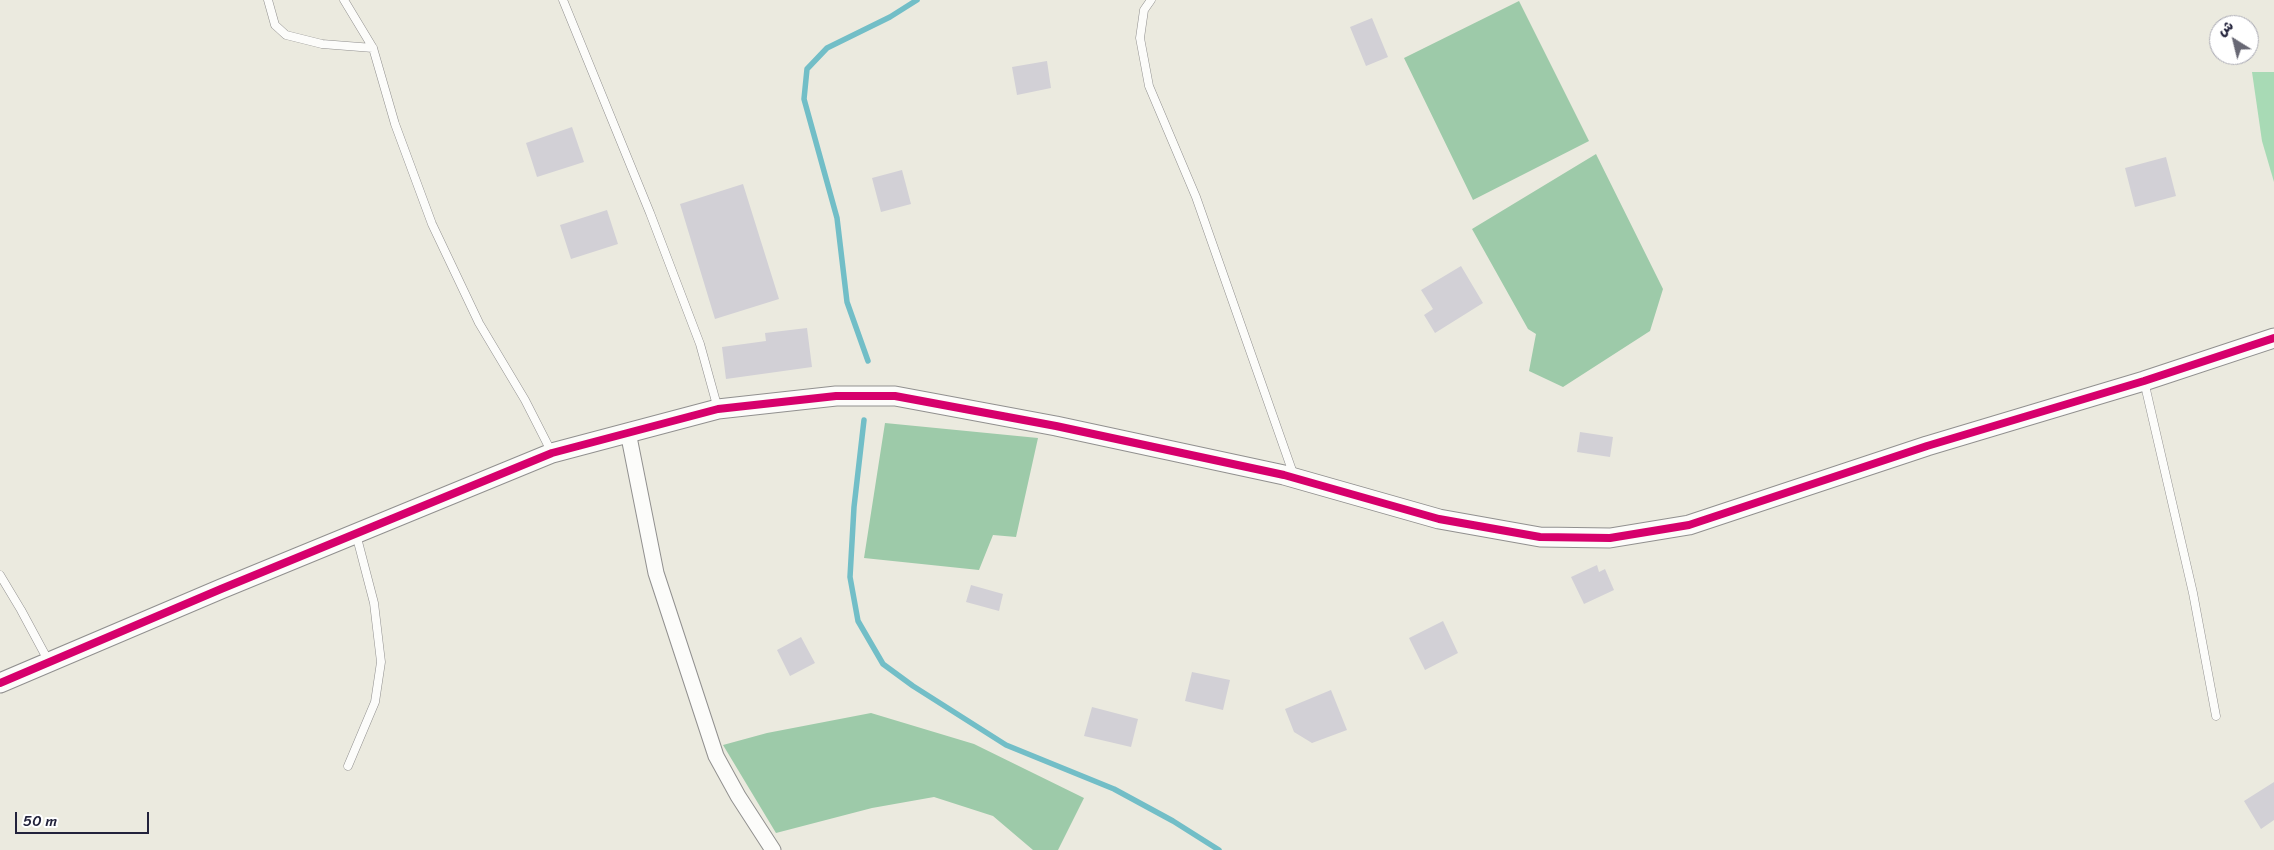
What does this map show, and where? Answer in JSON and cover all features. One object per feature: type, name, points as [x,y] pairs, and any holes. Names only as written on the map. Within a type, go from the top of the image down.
[{"type":"street","points":[[0,683],[552,453],[718,409],[836,396],[895,396],[1056,426],[1295,478],[1439,519],[1540,537],[1610,538],[1689,525],[1927,446],[2144,381],[2274,338]]},
{"type":"street","points":[[628,432],[656,573],[716,756],[738,796],[773,850]]},
{"type":"lane","points":[[268,0],[275,25],[286,35],[322,44],[372,48]]},
{"type":"lane","points":[[344,0],[372,48],[395,124],[432,224],[478,323],[525,400],[552,453]]},
{"type":"lane","points":[[563,0],[650,213],[700,344],[718,409]]},
{"type":"lane","points":[[1151,0],[1144,10],[1140,38],[1149,86],[1196,197],[1295,478]]},
{"type":"lane","points":[[2144,381],[2192,592],[2216,716]]},
{"type":"lane","points":[[348,766],[375,702],[381,662],[374,604],[356,534]]},
{"type":"lane","points":[[0,575],[49,662]]},
{"type":"green space","points":[[1519,1],[1589,141],[1473,200],[1404,58]]},
{"type":"green space","points":[[2252,72],[2274,72],[2274,182],[2262,141]]},
{"type":"green space","points":[[1596,154],[1663,289],[1650,331],[1563,387],[1529,371],[1536,334],[1528,329],[1472,229]]},
{"type":"green space","points":[[885,423],[1038,438],[1016,537],[993,535],[979,570],[864,558]]},
{"type":"green space","points":[[871,713],[974,744],[1084,798],[1058,850],[1033,850],[993,816],[934,797],[872,808],[776,833],[723,745],[767,733]]},
{"type":"building","points":[[1372,18],[1388,57],[1366,66],[1350,27]]},
{"type":"building","points":[[1047,61],[1051,88],[1017,95],[1012,67]]},
{"type":"building","points":[[572,127],[584,162],[537,177],[526,143]]},
{"type":"building","points":[[2166,157],[2176,196],[2135,207],[2125,168]]},
{"type":"building","points":[[902,170],[911,204],[881,212],[872,178]]},
{"type":"building","points":[[743,184],[779,299],[715,319],[680,204]]},
{"type":"building","points":[[607,210],[618,244],[571,259],[560,225]]},
{"type":"building","points":[[1461,266],[1483,303],[1435,333],[1424,315],[1433,309],[1421,290]]},
{"type":"building","points":[[807,328],[812,367],[726,379],[722,347],[766,341],[765,333]]},
{"type":"building","points":[[1580,432],[1613,437],[1610,457],[1577,452]]},
{"type":"building","points":[[1597,565],[1599,572],[1605,569],[1614,590],[1584,604],[1571,577]]},
{"type":"building","points":[[971,585],[1003,594],[999,611],[966,602]]},
{"type":"building","points":[[1443,621],[1458,653],[1425,670],[1409,638]]},
{"type":"building","points":[[801,637],[815,663],[790,676],[777,650]]},
{"type":"building","points":[[1192,672],[1230,680],[1223,710],[1185,701]]},
{"type":"building","points":[[1331,690],[1347,730],[1312,743],[1294,732],[1285,709]]},
{"type":"building","points":[[1092,707],[1138,719],[1131,747],[1084,736]]},
{"type":"building","points":[[2274,782],[2274,820],[2261,829],[2244,801]]},
{"type":"waterway","points":[[868,361],[847,302],[837,218],[804,99],[807,69],[827,48],[890,17],[917,0]]},
{"type":"waterway","points":[[864,420],[854,507],[850,577],[858,621],[883,664],[913,686],[1006,745],[1114,789],[1173,821],[1219,850]]},
{"type":"cycle path","points":[[0,683],[221,589],[552,453],[718,409],[836,396],[895,396],[1056,426],[1284,475],[1439,519],[1540,537],[1610,538],[1689,525],[1927,446],[2144,381],[2274,338]]}]
